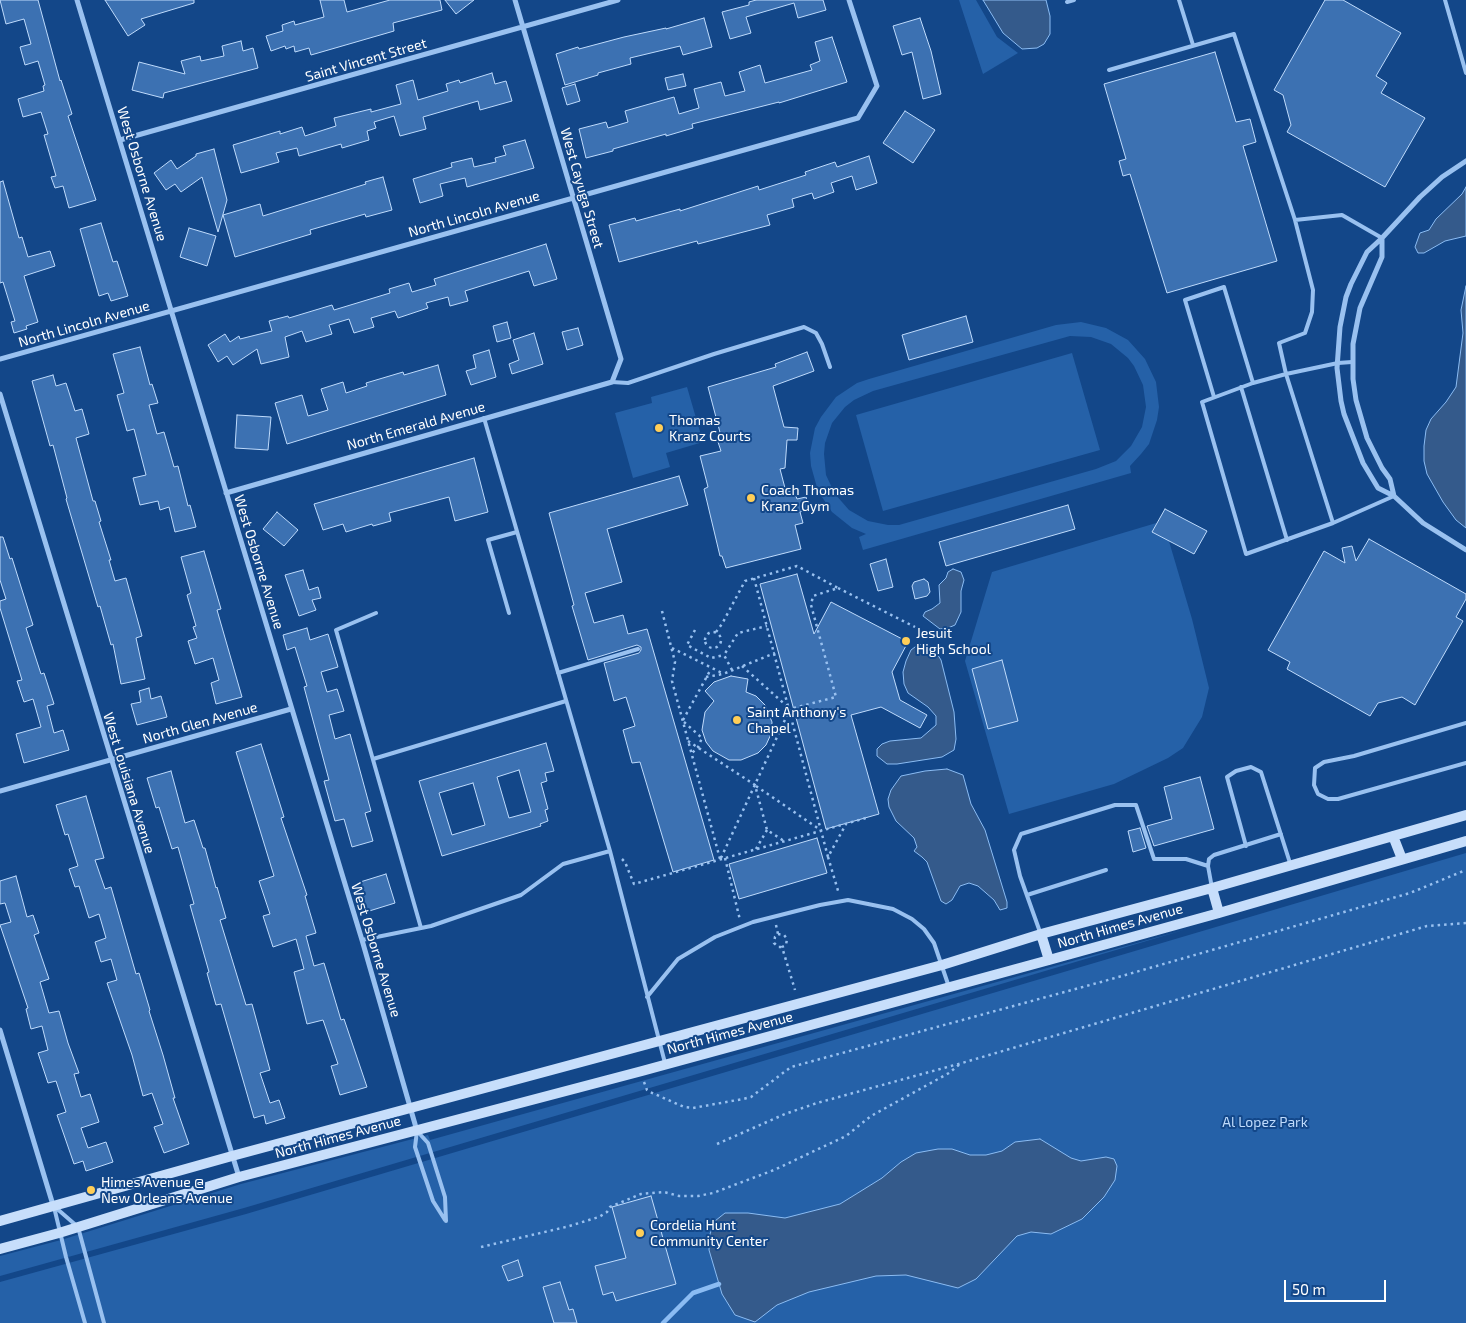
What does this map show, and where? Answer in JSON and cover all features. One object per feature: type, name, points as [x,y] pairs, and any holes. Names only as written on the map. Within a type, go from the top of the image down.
[{"type":"street","name":"West Osborne Avenue","points":[[77,0],[362,940],[417,1131]]},
{"type":"street","name":"West Cayuga Street","points":[[515,0],[621,359],[612,382]]},
{"type":"street","name":"Saint Vincent Street","points":[[120,140],[618,0]]},
{"type":"street","name":"North Lincoln Avenue","points":[[0,359],[858,118],[877,86],[849,0]]},
{"type":"street","points":[[1466,161],[1442,177],[1420,197],[1367,252],[1351,284],[1343,313],[1338,344],[1341,401],[1355,447],[1378,488],[1394,496],[1423,522],[1466,550]]},
{"type":"street","points":[[1382,238],[1382,257],[1360,308],[1353,344],[1352,362],[1356,400],[1367,438],[1390,479],[1394,496]]},
{"type":"street","name":"North Emerald Avenue","points":[[226,492],[612,382]]},
{"type":"street","name":"West Louisiana Avenue","points":[[0,394],[110,760],[239,1177]]},
{"type":"street","name":"North Glen Avenue","points":[[0,791],[291,709]]},
{"type":"street","name":"North Himes Avenue","points":[[0,1220],[942,965],[1040,934],[1212,888],[1466,815]]},
{"type":"street","points":[[1393,836],[1402,859]]},
{"type":"street","name":"North Himes Avenue","points":[[0,1249],[59,1233],[239,1177],[665,1065],[1049,960],[1466,841]]},
{"type":"street","points":[[1212,888],[1219,913]]},
{"type":"street","points":[[1040,934],[1049,960]]},
{"type":"street","points":[[0,1030],[53,1205]]},
{"type":"lane","points":[[1067,2],[1074,0]]},
{"type":"lane","points":[[1179,0],[1193,45]]},
{"type":"lane","points":[[1445,0],[1466,73]]},
{"type":"lane","points":[[1108,70],[1234,34],[1294,220],[1313,290],[1312,312],[1305,333],[1279,343],[1286,374],[1333,523]]},
{"type":"lane","points":[[1294,220],[1342,215],[1382,238]]},
{"type":"lane","points":[[1214,397],[1185,300],[1224,287],[1253,383]]},
{"type":"lane","points":[[612,382],[628,384],[714,354],[804,327],[816,333],[830,367]]},
{"type":"lane","points":[[1352,362],[1338,363],[1286,374],[1253,383],[1202,402],[1246,554],[1333,523],[1394,496]]},
{"type":"lane","points":[[1241,387],[1287,540]]},
{"type":"lane","points":[[484,418],[610,851],[665,1065]]},
{"type":"lane","points":[[509,612],[488,540],[517,532]]},
{"type":"lane","points":[[376,613],[336,630],[421,928]]},
{"type":"lane","points":[[558,672],[638,649]]},
{"type":"lane","points":[[373,759],[566,701]]},
{"type":"lane","points":[[1466,723],[1354,756],[1324,762],[1315,768],[1314,785],[1318,794],[1328,799],[1338,799],[1466,763]]},
{"type":"lane","points":[[1246,846],[1227,777],[1236,770],[1251,767],[1261,772],[1291,865]]},
{"type":"lane","points":[[1040,934],[1020,876],[1014,850],[1021,834],[1116,805],[1136,805],[1154,859],[1186,859],[1208,866]]},
{"type":"lane","points":[[1212,888],[1208,866],[1209,859],[1281,834]]},
{"type":"lane","points":[[362,940],[421,928],[521,895],[563,864],[610,851]]},
{"type":"lane","points":[[1027,895],[1106,870]]},
{"type":"lane","points":[[647,997],[678,959],[714,937],[773,917],[848,900],[893,909],[924,928],[934,943],[949,986]]},
{"type":"lane","points":[[417,1131],[428,1143],[445,1197],[446,1221],[433,1201],[415,1147],[417,1131]]},
{"type":"lane","points":[[53,1205],[78,1227],[104,1323]]},
{"type":"lane","points":[[53,1205],[59,1233],[85,1323]]},
{"type":"path","points":[[716,632],[720,636],[721,641],[716,647],[710,647],[706,644],[705,638],[709,633],[716,632],[722,624],[745,581],[797,566],[915,627]]},
{"type":"path","points":[[754,578],[841,902]]},
{"type":"path","points":[[790,709],[836,697],[811,605],[813,596],[838,588]]},
{"type":"path","points":[[662,611],[675,662],[672,681],[720,859]]},
{"type":"path","points":[[695,630],[687,645],[711,658],[724,655],[738,633],[767,626]]},
{"type":"path","points":[[672,648],[723,674]]},
{"type":"path","points":[[706,677],[723,674],[775,653]]},
{"type":"path","points":[[724,655],[732,670]]},
{"type":"path","points":[[742,666],[790,709]]},
{"type":"path","points":[[683,721],[711,668]]},
{"type":"path","points":[[720,859],[790,709]]},
{"type":"path","points":[[683,721],[702,738],[698,747],[692,753]]},
{"type":"path","points":[[688,741],[822,831]]},
{"type":"path","points":[[755,785],[767,830],[784,841]]},
{"type":"path","points":[[634,884],[866,818]]},
{"type":"path","points":[[828,857],[846,824]]},
{"type":"path","points":[[756,850],[767,830]]},
{"type":"path","points":[[724,858],[742,926]]},
{"type":"path","points":[[644,1080],[650,1092],[684,1107],[693,1108],[744,1100],[792,1067],[1410,894],[1466,870]]},
{"type":"path","points":[[773,917],[778,934]]},
{"type":"path","points":[[717,1144],[785,1114],[817,1103],[962,1063],[1427,926],[1466,923]]},
{"type":"path","points":[[778,934],[775,937],[774,943],[778,947],[782,947]]},
{"type":"path","points":[[778,934],[785,936],[787,940],[786,945],[782,947]]},
{"type":"path","points":[[782,947],[795,990]]},
{"type":"path","points":[[481,1248],[599,1217],[607,1212],[610,1207],[641,1194],[664,1192],[679,1196],[698,1196],[713,1193],[774,1170],[846,1136],[871,1116],[949,1073],[962,1063]]},
{"type":"green space","points":[[959,0],[976,0],[997,37],[1018,53],[983,74]]},
{"type":"green space","points":[[1081,322],[1106,328],[1128,340],[1145,359],[1156,382],[1159,407],[1149,444],[1130,466],[1131,473],[863,550],[859,537],[866,534],[852,528],[832,512],[818,491],[811,466],[810,453],[815,428],[836,397],[857,383],[869,379],[1056,325]],"holes":[[[1070,336],[1091,337],[1111,344],[1128,358],[1143,385],[1146,407],[1142,427],[1131,446],[1116,461],[1096,469],[899,525],[868,521],[849,510],[835,494],[826,475],[825,443],[832,423],[845,407],[854,400],[873,391]]]},
{"type":"green space","points":[[1072,353],[1100,450],[883,511],[856,415]]},
{"type":"green space","name":"Thomas Kranz Courts","points":[[687,387],[703,442],[666,453],[670,467],[633,478],[615,413],[652,403],[651,397]]},
{"type":"green space","points":[[1163,521],[1192,619],[1209,688],[1202,717],[1183,748],[1168,758],[1114,784],[1009,814],[965,661],[992,572]]},
{"type":"green space","name":"Al Lopez Park","points":[[1466,853],[1466,1323],[0,1323],[0,1282],[246,1214]]},
{"type":"green space","points":[[1187,929],[244,1208],[0,1276],[0,1256],[61,1240],[241,1184],[428,1135],[430,1140]]},
{"type":"shaded area","points":[[983,0],[1046,0],[1050,16],[1050,34],[1044,44],[1037,48],[1022,49],[1003,33]]},
{"type":"shaded area","points":[[1466,187],[1466,236],[1445,241],[1424,253],[1418,253],[1415,247],[1420,233],[1429,230],[1436,219],[1462,194]]},
{"type":"shaded area","points":[[1466,286],[1466,528],[1456,520],[1443,502],[1427,474],[1424,461],[1424,446],[1426,430],[1431,419],[1456,387],[1463,333],[1461,310]]},
{"type":"shaded area","points":[[953,569],[961,572],[964,580],[961,591],[961,612],[955,625],[940,629],[923,616],[925,612],[940,603],[939,585],[946,578],[948,572]]},
{"type":"shaded area","points":[[919,644],[934,649],[941,660],[954,712],[956,739],[954,750],[942,757],[887,764],[877,756],[877,749],[882,744],[890,741],[921,738],[936,725],[936,716],[928,707],[908,693],[904,684],[903,672],[906,661],[911,650]]},
{"type":"shaded area","points":[[947,769],[963,775],[971,804],[985,830],[1007,902],[1007,908],[1000,910],[994,900],[978,886],[969,883],[960,886],[952,900],[946,904],[941,901],[927,862],[914,851],[917,847],[914,838],[896,821],[889,807],[888,799],[891,790],[901,776]]},
{"type":"shaded area","points":[[1040,1139],[1071,1158],[1081,1161],[1106,1157],[1114,1159],[1117,1166],[1115,1180],[1104,1197],[1082,1219],[1051,1234],[1031,1232],[1017,1236],[976,1279],[958,1288],[906,1275],[876,1276],[809,1292],[777,1305],[755,1322],[735,1315],[722,1294],[709,1250],[710,1234],[715,1221],[725,1213],[748,1213],[785,1218],[840,1204],[882,1178],[901,1162],[916,1153],[938,1149],[952,1149],[970,1155],[986,1155],[1002,1151],[1015,1142]]},
{"type":"building","points":[[0,0],[38,0],[60,81],[72,114],[68,116],[96,200],[69,208],[63,186],[55,188],[51,177],[56,176],[44,135],[48,134],[41,112],[23,117],[18,99],[44,91],[43,86],[45,85],[38,61],[25,65],[20,47],[31,44],[24,19],[6,24]]},
{"type":"building","points":[[105,0],[194,0],[194,3],[141,19],[145,25],[128,36]]},
{"type":"building","points":[[320,0],[344,0],[347,12],[390,0],[440,0],[442,10],[393,23],[394,31],[311,55],[309,48],[295,52],[294,46],[286,49],[285,46],[271,51],[266,36],[283,31],[282,25],[294,21],[295,25],[324,17]]},
{"type":"building","points":[[445,0],[474,0],[456,14]]},
{"type":"building","points":[[756,0],[823,0],[826,10],[798,18],[794,3],[746,17],[751,33],[730,39],[722,12],[749,5],[749,2]]},
{"type":"building","points":[[1325,0],[1343,0],[1401,33],[1376,76],[1387,83],[1381,93],[1425,118],[1385,187],[1287,132],[1291,125],[1283,95],[1274,90]]},
{"type":"building","points":[[704,18],[712,47],[683,55],[680,46],[630,58],[631,64],[565,85],[556,54],[578,47],[579,49],[624,37],[666,29]]},
{"type":"building","points":[[920,18],[931,51],[941,94],[923,99],[912,52],[902,55],[893,26]]},
{"type":"building","points":[[832,37],[847,82],[779,103],[692,124],[693,128],[666,136],[666,134],[586,158],[579,129],[606,122],[608,128],[628,122],[625,111],[674,97],[679,114],[699,108],[694,89],[721,82],[725,96],[745,91],[739,72],[760,65],[765,83],[812,70],[810,65],[820,61],[815,42]]},
{"type":"building","points":[[241,41],[243,51],[253,48],[258,68],[164,93],[163,98],[132,90],[139,62],[185,74],[181,61],[200,56],[201,61],[224,56],[222,46]]},
{"type":"building","points":[[1215,52],[1236,122],[1250,119],[1256,142],[1243,146],[1277,261],[1167,293],[1130,174],[1123,176],[1119,161],[1126,159],[1104,84]]},
{"type":"building","points":[[492,73],[495,84],[506,81],[512,101],[480,110],[478,101],[423,117],[426,129],[400,136],[394,116],[374,122],[376,128],[367,131],[369,140],[342,148],[341,144],[299,156],[297,148],[276,153],[279,162],[241,173],[233,145],[280,131],[280,134],[302,127],[305,136],[336,126],[334,118],[371,109],[371,112],[401,104],[396,85],[413,80],[418,100],[448,91],[446,84],[459,80],[460,83]]},
{"type":"building","points":[[683,74],[686,86],[668,90],[665,78]]},
{"type":"building","points":[[575,84],[580,101],[567,105],[562,88]]},
{"type":"building","points":[[905,111],[935,130],[913,163],[883,143]]},
{"type":"building","points":[[525,140],[534,168],[467,187],[465,178],[440,184],[443,196],[420,203],[413,179],[452,167],[451,163],[472,158],[474,167],[496,162],[495,158],[506,155],[503,146]]},
{"type":"building","points":[[214,149],[227,200],[218,232],[202,177],[181,192],[175,184],[166,190],[154,173],[171,160],[177,169],[196,156],[196,154]]},
{"type":"building","points":[[869,156],[877,183],[856,190],[852,176],[831,183],[834,192],[814,199],[812,193],[792,199],[794,207],[767,215],[770,225],[698,244],[697,241],[619,262],[609,225],[635,218],[636,221],[680,209],[680,211],[758,186],[759,190],[806,175],[805,172],[835,162],[837,167]]},
{"type":"building","points":[[383,177],[392,210],[366,217],[365,214],[310,230],[311,234],[235,257],[223,215],[260,204],[263,216]]},
{"type":"building","points":[[3,181],[19,238],[22,237],[28,257],[50,251],[55,266],[24,276],[38,322],[26,326],[27,329],[14,333],[11,322],[15,321],[3,282],[0,283],[0,182]]},
{"type":"building","points":[[101,223],[113,262],[117,261],[128,296],[111,301],[108,293],[99,296],[80,229]]},
{"type":"building","points":[[189,228],[216,236],[207,266],[180,257]]},
{"type":"building","points":[[546,244],[557,279],[534,286],[529,271],[465,291],[468,301],[450,306],[448,297],[426,303],[428,308],[398,318],[395,311],[371,318],[374,327],[354,333],[349,319],[329,325],[332,334],[306,342],[302,331],[285,337],[289,357],[261,364],[257,349],[233,365],[227,356],[218,362],[208,345],[225,334],[230,342],[239,336],[240,339],[272,331],[269,321],[288,316],[289,318],[332,305],[334,310],[390,293],[389,289],[409,283],[412,292],[436,285],[434,279]]},
{"type":"building","points":[[966,316],[973,342],[909,360],[902,335]]},
{"type":"building","points":[[507,322],[511,338],[497,342],[493,326]]},
{"type":"building","points":[[578,328],[583,345],[567,350],[562,332]]},
{"type":"building","points":[[534,333],[543,364],[512,374],[509,364],[519,360],[513,340]]},
{"type":"building","points":[[140,347],[150,385],[152,384],[158,403],[149,405],[157,434],[164,432],[174,467],[178,466],[188,506],[190,505],[196,527],[175,532],[169,507],[160,510],[158,501],[140,505],[133,478],[146,475],[134,429],[127,431],[117,395],[124,393],[113,354]]},
{"type":"building","points":[[489,350],[496,377],[471,385],[466,371],[476,368],[473,355]]},
{"type":"building","name":"Coach Thomas Kranz Gym","points":[[807,352],[814,371],[773,386],[784,427],[798,428],[797,440],[787,440],[785,468],[780,469],[786,492],[794,490],[797,499],[806,497],[809,509],[800,512],[803,523],[795,525],[801,549],[726,568],[722,556],[720,556],[704,489],[708,487],[700,456],[721,451],[718,442],[722,440],[708,387],[776,367],[775,364]]},
{"type":"building","points":[[438,365],[446,395],[287,444],[275,403],[302,395],[308,416],[328,410],[321,389],[343,382],[346,393],[367,386],[366,383],[403,372],[404,375]]},
{"type":"building","points":[[53,375],[56,386],[66,383],[75,411],[82,409],[89,434],[76,438],[93,501],[95,501],[101,521],[99,522],[111,560],[109,560],[115,581],[126,578],[142,636],[136,638],[145,679],[121,684],[113,644],[111,645],[100,606],[98,607],[66,499],[53,445],[50,446],[32,381]]},
{"type":"building","points":[[237,415],[271,417],[268,450],[235,448]]},
{"type":"building","points":[[474,458],[488,512],[455,521],[449,497],[389,513],[391,521],[373,526],[372,524],[346,532],[343,524],[323,530],[314,504]]},
{"type":"building","points":[[679,476],[688,505],[607,529],[622,582],[585,593],[594,623],[623,615],[628,634],[647,629],[714,860],[673,872],[640,762],[632,763],[623,730],[635,726],[626,697],[614,701],[604,663],[639,653],[641,647],[637,645],[588,660],[572,606],[574,605],[549,513]]},
{"type":"building","points":[[1068,505],[1075,529],[946,566],[939,542]]},
{"type":"building","points":[[1165,509],[1207,531],[1194,554],[1152,532]]},
{"type":"building","points":[[277,512],[298,530],[284,546],[263,529]]},
{"type":"building","points":[[0,537],[3,537],[10,559],[12,558],[33,625],[26,628],[41,674],[44,673],[54,704],[47,706],[54,733],[63,730],[69,750],[24,763],[16,734],[41,727],[33,699],[24,702],[17,681],[22,680],[0,608],[0,601],[6,599],[0,580]]},
{"type":"building","points":[[1369,539],[1466,594],[1466,599],[1456,617],[1463,621],[1415,705],[1402,697],[1378,703],[1370,716],[1287,669],[1290,662],[1268,650],[1324,551],[1345,563],[1342,548],[1352,546],[1356,561]]},
{"type":"building","points":[[204,551],[221,609],[217,610],[242,697],[216,704],[211,683],[219,680],[213,658],[195,664],[188,641],[197,638],[193,627],[196,626],[187,595],[191,593],[181,557]]},
{"type":"building","points":[[886,559],[893,587],[878,591],[870,564]]},
{"type":"building","points":[[303,570],[309,590],[318,587],[321,598],[312,600],[316,610],[299,616],[285,575]]},
{"type":"building","points":[[797,574],[814,634],[831,602],[908,642],[892,672],[900,700],[927,715],[920,728],[881,707],[851,715],[879,814],[826,829],[760,584]]},
{"type":"building","points":[[924,579],[928,582],[930,592],[927,596],[915,599],[912,586],[914,582]]},
{"type":"building","points":[[307,628],[310,640],[328,634],[338,667],[321,672],[327,692],[337,689],[344,711],[329,715],[335,739],[350,734],[371,811],[365,813],[373,841],[352,847],[344,819],[335,821],[324,781],[329,780],[304,687],[307,686],[295,647],[287,650],[283,635]]},
{"type":"building","points":[[1002,660],[1018,721],[988,729],[972,669]]},
{"type":"building","name":"Saint Anthony's Chapel","points":[[731,676],[748,679],[746,692],[756,696],[765,705],[772,722],[771,734],[766,745],[758,753],[741,760],[729,760],[713,751],[706,742],[702,730],[705,712],[714,701],[705,691],[714,682]]},
{"type":"building","points":[[149,688],[151,699],[161,696],[167,717],[137,725],[131,704],[141,702],[139,691]]},
{"type":"building","points":[[546,743],[554,771],[545,773],[547,781],[541,783],[548,809],[545,810],[548,821],[540,824],[541,826],[442,856],[419,781]],"holes":[[[519,770],[531,812],[509,818],[497,777]],[[473,783],[485,825],[452,835],[439,793]]]},
{"type":"building","points":[[261,744],[284,817],[281,818],[307,895],[305,896],[316,933],[306,936],[314,966],[324,963],[341,1020],[344,1019],[367,1087],[340,1095],[331,1066],[338,1064],[323,1020],[307,1024],[294,972],[304,969],[296,939],[273,947],[263,916],[270,914],[259,881],[274,876],[236,752]]},
{"type":"building","points":[[171,771],[185,823],[194,820],[203,848],[205,848],[226,918],[220,920],[246,1005],[252,1004],[270,1070],[260,1073],[270,1103],[279,1100],[285,1118],[266,1124],[264,1115],[254,1118],[221,1004],[216,1005],[207,973],[209,972],[190,905],[194,904],[178,847],[172,849],[159,807],[156,808],[147,778]]},
{"type":"building","points":[[1200,777],[1214,829],[1154,846],[1147,826],[1172,819],[1164,787]]},
{"type":"building","points":[[86,796],[104,858],[95,860],[105,889],[111,887],[136,974],[139,973],[150,1010],[175,1098],[173,1098],[189,1144],[164,1153],[154,1127],[163,1124],[152,1093],[143,1096],[132,1055],[107,983],[117,980],[111,959],[101,962],[95,942],[106,938],[99,914],[89,918],[79,886],[75,887],[69,869],[78,866],[68,834],[65,835],[56,805]]},
{"type":"building","points":[[1140,828],[1146,848],[1133,852],[1128,831]]},
{"type":"building","points":[[817,838],[827,873],[739,899],[729,864]]},
{"type":"building","points":[[386,874],[395,903],[366,912],[357,883]]},
{"type":"building","points":[[16,876],[27,917],[33,915],[39,933],[34,935],[49,979],[40,982],[49,1013],[59,1011],[79,1073],[74,1074],[81,1097],[90,1094],[99,1122],[81,1128],[88,1148],[106,1142],[113,1162],[86,1171],[83,1161],[74,1164],[57,1115],[66,1112],[56,1081],[48,1083],[38,1053],[48,1050],[42,1026],[31,1029],[26,1009],[28,1008],[0,925],[11,922],[5,903],[0,904],[0,881]]},
{"type":"building","name":"Cordelia Hunt Community Center","points":[[651,1196],[676,1284],[616,1301],[613,1292],[603,1295],[595,1266],[626,1258],[612,1207]]},
{"type":"building","points":[[518,1260],[523,1276],[508,1281],[502,1266]]},
{"type":"building","points":[[560,1282],[569,1310],[573,1309],[577,1323],[554,1323],[543,1287]]},
{"type":"waterway","points":[[663,1323],[693,1293],[719,1284]]},
{"type":"place","name":"Thomas Kranz Courts","points":[[659,428]]},
{"type":"place","name":"Coach Thomas Kranz Gym","points":[[751,498]]},
{"type":"place","name":"Jesuit High School","points":[[906,641]]},
{"type":"place","name":"Saint Anthony's Chapel","points":[[737,720]]},
{"type":"place","name":"Himes Avenue @ New Orleans Avenue","points":[[91,1190]]},
{"type":"place","name":"Cordelia Hunt Community Center","points":[[640,1233]]}]
